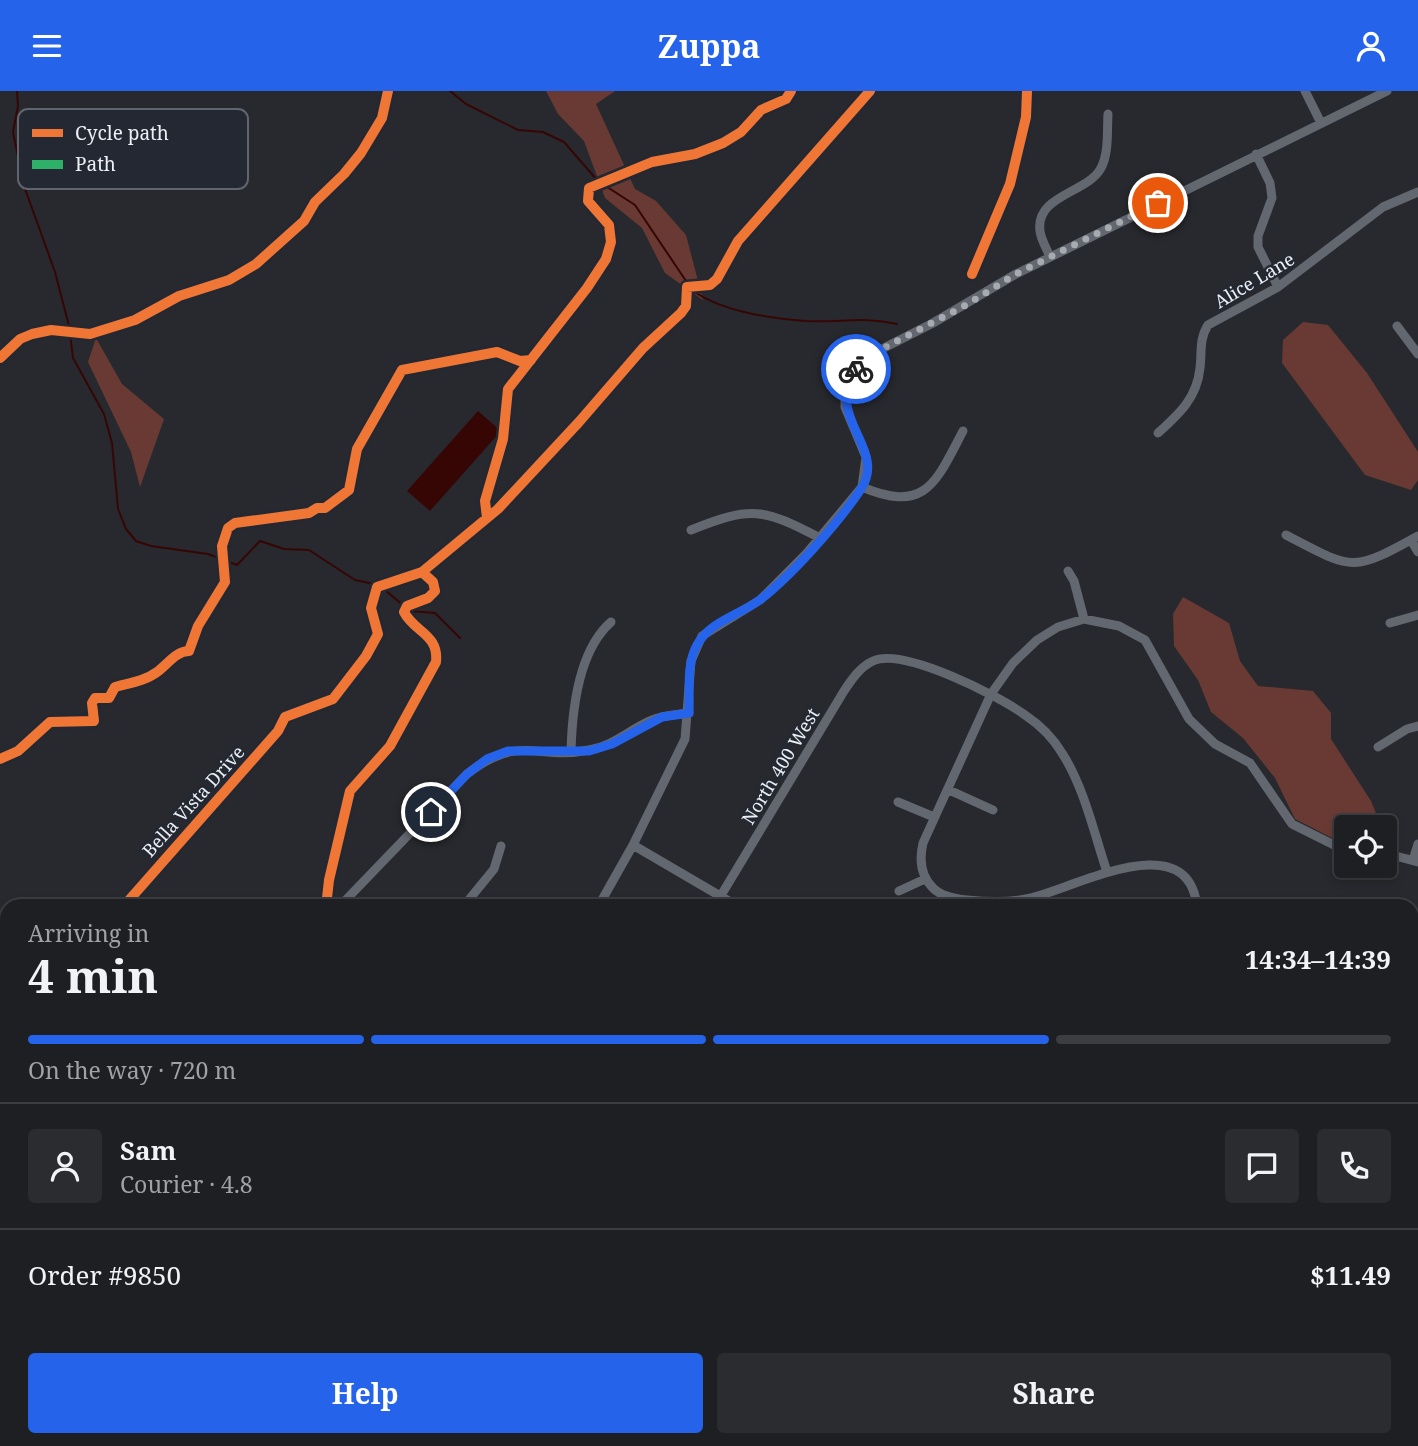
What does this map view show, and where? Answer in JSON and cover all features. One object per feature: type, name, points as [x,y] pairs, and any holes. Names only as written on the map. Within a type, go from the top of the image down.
[{"type":"street","points":[[1304,91],[1321,123]]},
{"type":"street","points":[[603,899],[633,845],[685,739],[691,661],[702,636],[760,600],[820,538],[862,487],[866,457],[845,407],[845,390],[858,366],[878,351],[1049,257],[1387,91]]},
{"type":"street","points":[[1049,257],[1040,232],[1041,219],[1056,199],[1092,180],[1102,167],[1108,114]]},
{"type":"street","points":[[1256,155],[1270,183],[1272,198],[1258,236],[1258,247],[1278,287]]},
{"type":"street","name":"Alice Lane","points":[[1158,433],[1182,412],[1196,388],[1201,335],[1208,325],[1278,287],[1383,207],[1418,192]]},
{"type":"street","points":[[1397,326],[1418,354]]},
{"type":"street","points":[[862,487],[897,499],[926,489],[940,475],[963,431]]},
{"type":"street","points":[[691,530],[743,512],[764,513],[784,519],[820,538]]},
{"type":"street","points":[[1286,535],[1332,559],[1353,565],[1369,561],[1415,538],[1418,552]]},
{"type":"street","points":[[1068,571],[1074,581],[1084,619]]},
{"type":"street","points":[[1390,623],[1418,615]]},
{"type":"street","points":[[972,899],[948,897],[935,891],[925,879],[921,851],[934,817],[991,694],[1013,663],[1037,640],[1058,627],[1084,619],[1119,626],[1144,640],[1189,719],[1215,744],[1250,763],[1292,824],[1334,845]]},
{"type":"street","points":[[571,752],[572,718],[579,685],[598,633],[611,622]]},
{"type":"street","name":"North 400 West","points":[[719,899],[856,673],[875,660],[907,660],[991,694]]},
{"type":"street","points":[[991,694],[1025,714],[1046,732],[1061,751],[1071,768],[1107,872]]},
{"type":"street","points":[[347,899],[467,774],[487,759],[524,748],[571,752],[612,744],[662,717],[689,713]]},
{"type":"street","name":"Bella Vista Drive","points":[[130,899],[278,731],[285,717]]},
{"type":"street","points":[[1378,747],[1407,729],[1418,726]]},
{"type":"street","points":[[948,790],[993,810]]},
{"type":"street","points":[[898,802],[934,817]]},
{"type":"street","points":[[633,845],[726,899]]},
{"type":"street","points":[[1397,856],[1415,861],[1418,845]]},
{"type":"street","points":[[470,899],[494,869],[501,846]]},
{"type":"street","points":[[1028,899],[1125,866],[1170,868],[1185,877],[1196,899]]},
{"type":"street","points":[[899,891],[925,879]]},
{"type":"shaded area","points":[[546,91],[615,91],[596,104],[635,189],[656,201],[686,235],[703,300],[665,273],[642,228],[605,198],[584,141],[558,114]]},
{"type":"shaded area","points":[[1303,322],[1328,325],[1367,373],[1418,452],[1418,480],[1411,490],[1365,475],[1282,363],[1283,340]]},
{"type":"shaded area","points":[[96,338],[122,384],[164,419],[140,487],[131,452],[88,362]]},
{"type":"shaded area","points":[[478,411],[501,431],[430,511],[407,491]]},
{"type":"shaded area","points":[[1183,597],[1229,623],[1240,661],[1258,686],[1313,691],[1331,713],[1331,739],[1371,801],[1377,815],[1334,815],[1334,839],[1295,819],[1275,778],[1243,738],[1211,712],[1198,680],[1174,646],[1173,614]]},
{"type":"waterway","points":[[17,91],[18,106],[13,132],[18,157]]},
{"type":"waterway","points":[[450,91],[466,104],[518,130],[543,132],[564,142],[597,180]]},
{"type":"waterway","points":[[601,183],[635,205],[686,281]]},
{"type":"waterway","points":[[25,189],[55,272],[69,326],[73,358],[104,414],[112,443],[118,509],[126,529],[136,541],[151,546],[208,554],[237,565],[260,541],[284,549],[309,550],[355,580],[379,585],[410,611],[435,613],[460,638]]},
{"type":"waterway","points":[[693,291],[719,304],[762,316],[806,321],[862,320],[897,324]]},
{"type":"cycle path","points":[[0,358],[20,339],[32,334],[51,330],[90,334],[135,320],[179,296],[229,280],[256,264],[304,221],[315,202],[361,153],[382,118],[388,91]]},
{"type":"cycle path","points":[[487,518],[485,501],[503,439],[508,389],[587,288],[606,259],[611,242],[609,225],[588,201],[589,188],[652,162],[695,154],[723,143],[741,132],[761,110],[786,99],[791,91]]},
{"type":"cycle path","points":[[130,899],[278,731],[285,717],[333,699],[366,656],[378,634],[371,608],[377,587],[422,572],[498,509],[643,348],[681,313],[686,306],[687,287],[710,285],[717,279],[738,241],[870,91]]},
{"type":"cycle path","points":[[972,274],[1010,184],[1026,117],[1027,91]]},
{"type":"cycle path","points":[[0,759],[18,751],[50,722],[94,721],[92,703],[95,698],[109,698],[115,687],[147,678],[176,656],[189,651],[198,626],[225,582],[222,546],[228,528],[235,523],[309,513],[317,508],[325,508],[349,490],[357,449],[402,370],[497,352],[520,361],[531,360]]},
{"type":"cycle path","points":[[327,899],[350,791],[390,746],[436,662],[434,645],[404,612],[407,606],[428,598],[435,591],[433,582],[422,572]]},
{"type":"way so far","points":[[856,369],[878,351],[966,305],[1016,274],[1158,203]]},
{"type":"route","points":[[431,812],[467,774],[487,759],[524,748],[589,751],[612,744],[662,717],[689,713],[691,661],[702,636],[760,600],[807,553],[862,487],[867,472],[866,457],[845,407],[845,390],[856,369]]}]
